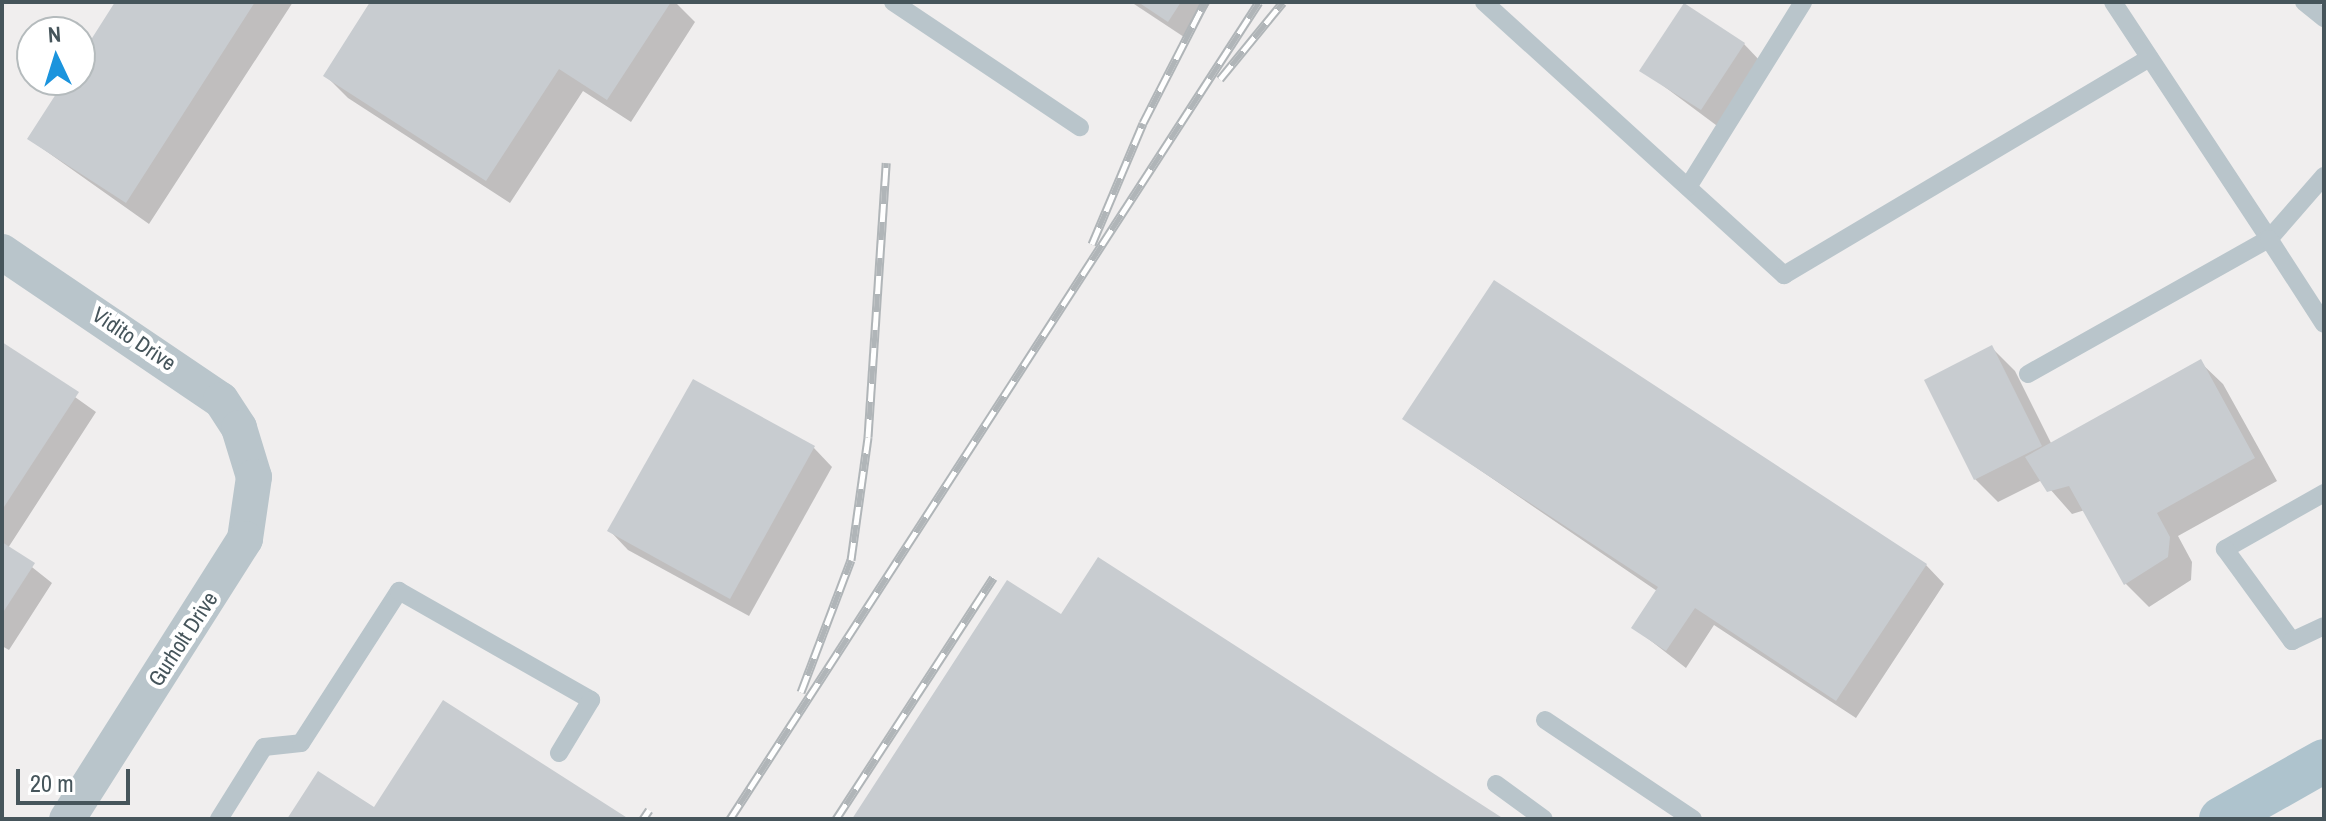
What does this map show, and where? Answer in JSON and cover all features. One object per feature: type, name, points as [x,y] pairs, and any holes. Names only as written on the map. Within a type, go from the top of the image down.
[{"type":"main road","points":[[2221,819],[2324,761]]},
{"type":"street","name":"Vidito Drive","points":[[2,252],[203,384],[229,410],[247,445]]},
{"type":"street","name":"Gurholt Drive","points":[[74,816],[245,539],[254,509],[247,445]]},
{"type":"lane","points":[[893,2],[1080,127]]},
{"type":"lane","points":[[1484,2],[1505,9],[1688,187],[1784,275],[2150,58]]},
{"type":"lane","points":[[1688,187],[1803,2]]},
{"type":"lane","points":[[2113,2],[2324,324]]},
{"type":"lane","points":[[2304,2],[2324,18]]},
{"type":"lane","points":[[2028,374],[2269,239],[2324,176]]},
{"type":"lane","points":[[2324,493],[2225,549],[2292,641],[2324,626]]},
{"type":"lane","points":[[219,819],[264,747],[301,743],[399,591],[591,700],[559,753]]},
{"type":"lane","points":[[1545,720],[1693,819]]},
{"type":"lane","points":[[1496,784],[1544,819]]},
{"type":"building","points":[[115,2],[255,2],[126,203],[27,139],[55,96],[96,96],[96,32]]},
{"type":"building","points":[[370,2],[671,2],[607,100],[559,69],[486,181],[323,76]]},
{"type":"building","points":[[1138,2],[1181,2],[1168,22]]},
{"type":"building","points":[[1684,3],[1745,43],[1701,110],[1639,71]]},
{"type":"building","points":[[1494,280],[1927,564],[1836,701],[1695,608],[1666,651],[1631,628],[1658,587],[1402,419]]},
{"type":"building","points":[[2,342],[79,392],[2,510]]},
{"type":"building","points":[[1992,345],[2042,446],[1974,480],[1924,380]]},
{"type":"building","points":[[2201,359],[2255,458],[2157,513],[2170,537],[2168,557],[2124,585],[2069,486],[2047,492],[2025,457]]},
{"type":"building","points":[[693,379],[815,446],[730,599],[607,531]]},
{"type":"building","points":[[2,542],[35,563],[2,614]]},
{"type":"building","points":[[1098,557],[1504,819],[852,819],[1007,580],[1061,614]]},
{"type":"building","points":[[443,700],[629,819],[287,819],[318,771],[374,807]]},
{"type":"railway","points":[[1092,244],[1143,123],[1205,2]]},
{"type":"railway","points":[[730,819],[1259,2]]},
{"type":"railway","points":[[1220,79],[1283,2]]},
{"type":"railway","points":[[801,692],[851,560],[868,437],[886,163]]},
{"type":"railway","points":[[836,819],[993,578]]},
{"type":"railway","points":[[643,819],[649,810]]}]
